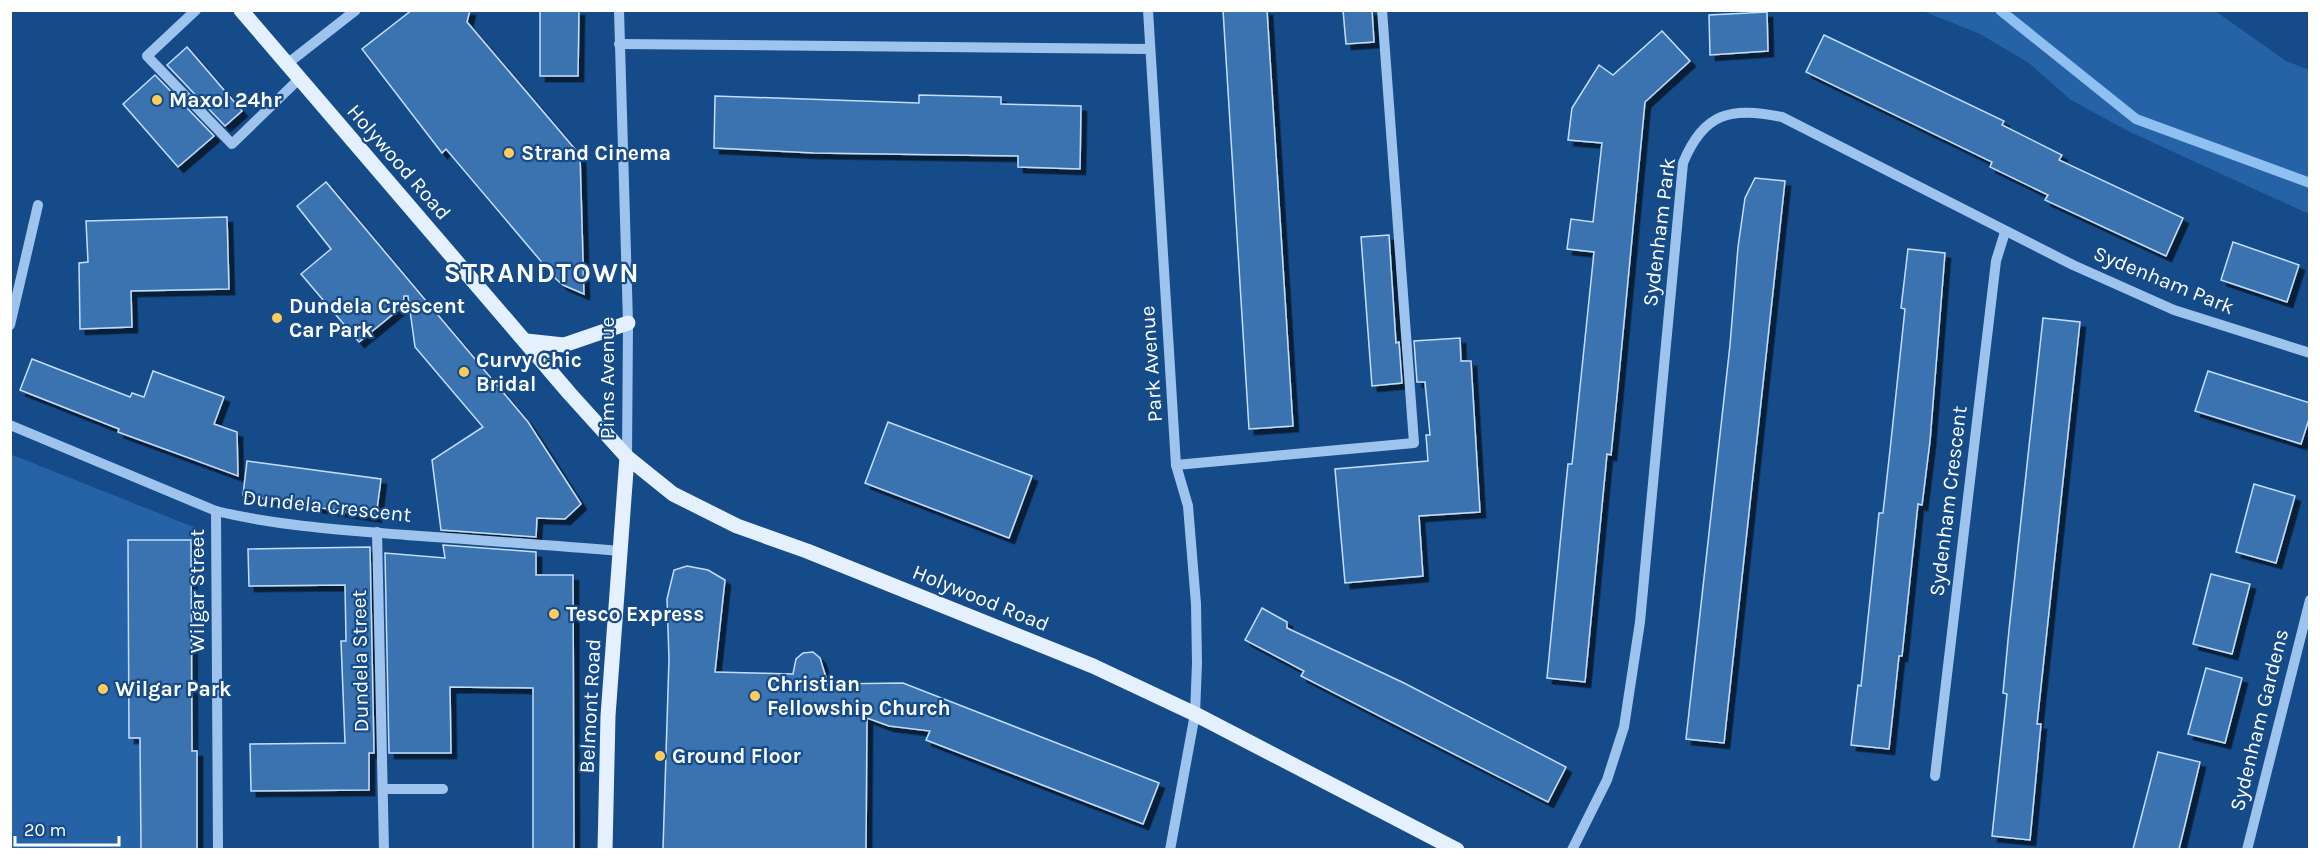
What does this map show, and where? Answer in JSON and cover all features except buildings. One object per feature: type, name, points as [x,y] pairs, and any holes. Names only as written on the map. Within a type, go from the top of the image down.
[{"type":"main road","name":"Holywood Road","points":[[241,10],[627,457],[672,494],[737,526],[807,551],[1093,666],[1195,714],[1439,846],[1457,849]]},
{"type":"main road","points":[[526,341],[564,345],[628,323]]},
{"type":"main road","name":"Belmont Road","points":[[605,849],[608,716],[627,457]]},
{"type":"street","points":[[196,10],[147,56],[232,144],[299,79]]},
{"type":"street","points":[[287,64],[356,10]]},
{"type":"street","name":"Pims Avenue","points":[[619,10],[628,323],[627,457]]},
{"type":"street","name":"Park Avenue","points":[[1148,10],[1176,465],[1188,506],[1196,604],[1195,714],[1170,849]]},
{"type":"street","points":[[1176,465],[1414,443],[1382,10]]},
{"type":"street","points":[[619,44],[1150,49]]},
{"type":"street","name":"Sydenham Park","points":[[1572,849],[1607,780],[1624,727],[1640,622],[1683,163],[1693,139],[1710,123],[1729,114],[1753,111],[1782,117],[2005,232],[2174,310],[2310,353]]},
{"type":"street","points":[[10,325],[38,205]]},
{"type":"street","name":"Sydenham Crescent","points":[[1935,776],[1996,261],[2005,232]]},
{"type":"street","name":"Dundela Crescent","points":[[10,425],[216,512],[274,523],[620,551]]},
{"type":"street","name":"Wilgar Street","points":[[216,512],[218,849]]},
{"type":"street","name":"Dundela Street","points":[[376,532],[384,849]]},
{"type":"street","name":"Sydenham Gardens","points":[[2247,849],[2310,600]]},
{"type":"street","points":[[383,789],[443,789]]},
{"type":"shaded area","points":[[1923,11],[2215,11],[2286,61],[2309,70],[2309,214],[2130,132],[2071,100],[2029,63],[1980,34]]},
{"type":"shaded area","name":"Wilgar Park","points":[[10,454],[196,528],[197,849],[11,849]]},
{"type":"waterway","points":[[2000,10],[2136,119],[2310,183]]},
{"type":"place","name":"Maxol 24hr","points":[[157,100]]},
{"type":"place","name":"Strand Cinema","points":[[509,153]]},
{"type":"place","name":"Dundela Crescent Car Park","points":[[277,318]]},
{"type":"place","name":"Curvy Chic Bridal","points":[[464,372]]},
{"type":"place","name":"Tesco Express","points":[[554,614]]},
{"type":"place","name":"Wilgar Park","points":[[103,689]]},
{"type":"place","name":"Christian Fellowship Church","points":[[755,696]]},
{"type":"place","name":"Ground Floor","points":[[660,756]]},
{"type":"district","name":"STRANDTOWN","points":[[542,273]]}]
